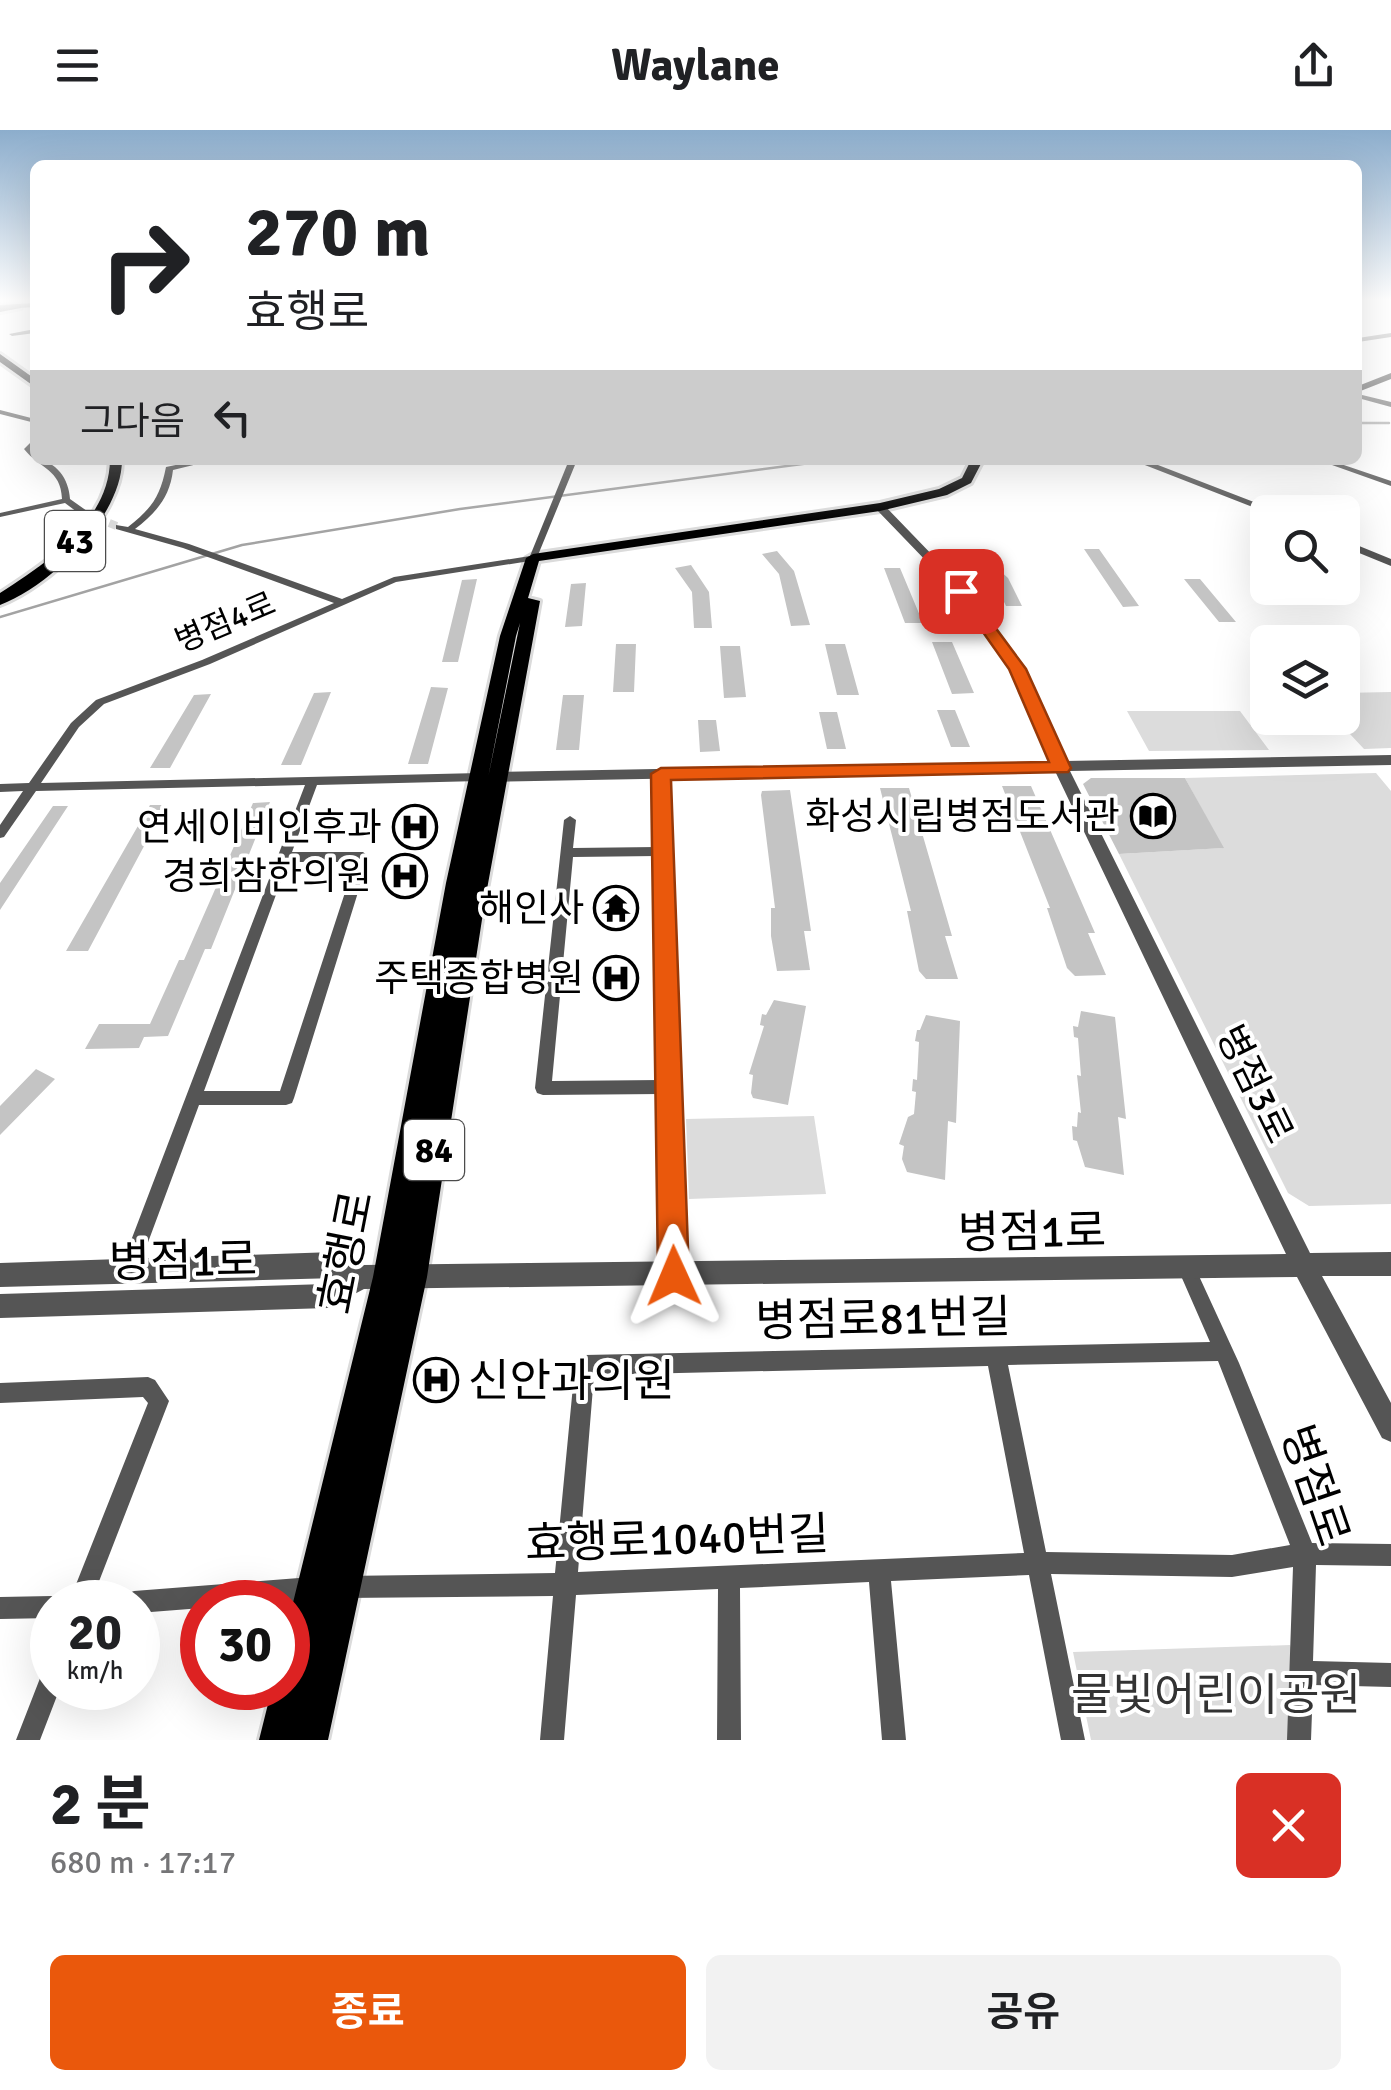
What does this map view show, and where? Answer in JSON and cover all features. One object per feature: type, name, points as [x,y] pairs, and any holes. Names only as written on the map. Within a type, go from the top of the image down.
[{"type":"main road","points":[[1362,390],[1391,376]]},
{"type":"main road","name":"43","points":[[0,600],[46,567],[86,531],[113,493],[117,465]]},
{"type":"main road","points":[[538,557],[880,507],[943,492],[967,480],[975,465]]},
{"type":"main road","name":"효행로","points":[[308,1740],[330,1587],[387,1277],[538,557]]},
{"type":"main road","name":"효행로","points":[[279,1740],[330,1587]]},
{"type":"street","points":[[1362,394],[1391,405]]},
{"type":"street","points":[[0,412],[30,420]]},
{"type":"street","points":[[45,465],[61,476],[67,487],[66,500]]},
{"type":"street","points":[[190,465],[169,470],[168,484],[158,506],[124,528],[341,602]]},
{"type":"street","points":[[538,557],[571,465]]},
{"type":"street","points":[[564,487],[577,465]]},
{"type":"street","points":[[1150,465],[1250,503]]},
{"type":"street","points":[[1336,465],[1391,484]]},
{"type":"street","points":[[0,515],[66,500],[84,513]]},
{"type":"street","name":"병점3로","points":[[880,507],[961,591],[1018,669],[1062,768],[1305,1268],[1391,1429]]},
{"type":"street","points":[[1360,550],[1391,563]]},
{"type":"street","name":"병점4로","points":[[0,834],[76,725],[100,702],[206,662],[408,576],[538,557]]},
{"type":"street","points":[[0,788],[1391,760]]},
{"type":"street","points":[[661,774],[674,1276]]},
{"type":"street","points":[[128,1272],[312,781]]},
{"type":"street","points":[[570,820],[542,1088],[669,1086]]},
{"type":"street","points":[[567,852],[664,851]]},
{"type":"street","points":[[192,1098],[286,1098],[363,857],[284,857]]},
{"type":"street","name":"병점1로","points":[[0,1275],[334,1264],[387,1277],[1391,1264]]},
{"type":"street","name":"병점로","points":[[1187,1269],[1305,1554],[1298,1740]]},
{"type":"street","name":"병점1로","points":[[0,1306],[328,1296],[387,1277]]},
{"type":"street","name":"병점로81번길","points":[[568,1584],[585,1365],[1222,1352]]},
{"type":"street","points":[[996,1356],[1073,1740]]},
{"type":"street","points":[[0,1393],[148,1387],[159,1401],[89,1580]]},
{"type":"street","name":"효행로1040번길","points":[[160,1600],[330,1587],[568,1584],[1040,1563],[1232,1566],[1305,1554],[1391,1555]]},
{"type":"street","points":[[878,1570],[894,1740]]},
{"type":"street","points":[[729,1576],[729,1740]]},
{"type":"street","points":[[552,1740],[568,1584]]},
{"type":"street","points":[[0,1608],[30,1607]]},
{"type":"street","points":[[1302,1673],[1391,1675]]},
{"type":"street","points":[[28,1740],[39,1710]]},
{"type":"green space","points":[[1391,692],[1391,748],[1364,749],[1351,735],[1360,735],[1360,693]]},
{"type":"green space","points":[[1127,711],[1240,711],[1250,724],[1250,735],[1258,735],[1269,750],[1149,751]]},
{"type":"green space","points":[[1376,773],[1391,791],[1391,1204],[1309,1206],[1288,1193],[1119,854],[1223,848],[1185,778]]},
{"type":"green space","points":[[814,1116],[826,1194],[689,1199],[686,1119]]},
{"type":"green space","name":"물빛어린이공원","points":[[1290,1645],[1298,1664],[1291,1740],[1091,1740],[1073,1652]]},
{"type":"building","points":[[1084,549],[1099,549],[1139,606],[1123,607]]},
{"type":"building","points":[[777,551],[794,571],[810,625],[791,626],[779,574],[762,554]]},
{"type":"building","points":[[981,554],[1008,578],[1022,606],[1006,606]]},
{"type":"building","points":[[691,565],[709,592],[712,628],[694,628],[692,592],[675,568]]},
{"type":"building","points":[[884,568],[900,568],[923,623],[905,623]]},
{"type":"building","points":[[477,579],[458,662],[442,662],[462,580]]},
{"type":"building","points":[[1184,579],[1200,579],[1236,622],[1219,622]]},
{"type":"building","points":[[586,583],[582,626],[565,627],[571,584]]},
{"type":"building","points":[[932,642],[952,642],[974,693],[952,694]]},
{"type":"building","points":[[616,644],[636,644],[634,692],[613,692]]},
{"type":"building","points":[[825,644],[845,644],[859,695],[837,695]]},
{"type":"building","points":[[720,646],[740,646],[746,697],[724,698]]},
{"type":"building","points":[[431,687],[448,688],[428,764],[408,764]]},
{"type":"building","points":[[331,692],[301,765],[281,765],[314,693]]},
{"type":"building","points":[[211,694],[170,768],[150,768],[194,695]]},
{"type":"building","points":[[563,695],[584,695],[579,750],[556,750]]},
{"type":"building","points":[[937,710],[955,710],[970,747],[951,747]]},
{"type":"building","points":[[819,712],[837,712],[846,749],[827,749]]},
{"type":"building","points":[[698,720],[716,720],[720,751],[700,752]]},
{"type":"building","name":"화성시립병점도서관","points":[[1091,778],[1185,778],[1224,848],[1119,854],[1083,784]]},
{"type":"building","points":[[1002,786],[1031,786],[1095,933],[1088,933],[1106,975],[1075,976],[1067,968],[1050,908]]},
{"type":"building","points":[[880,788],[909,788],[952,936],[945,936],[958,979],[926,979],[919,971],[907,911],[911,911]]},
{"type":"building","points":[[790,790],[811,931],[804,931],[810,970],[777,971],[771,936],[771,908],[775,908],[761,795],[762,791]]},
{"type":"building","points":[[270,802],[211,949],[205,949],[168,1036],[144,1037],[139,1048],[85,1049],[99,1024],[150,1024],[179,960],[184,960],[253,803]]},
{"type":"building","points":[[150,805],[166,805],[88,951],[66,951]]},
{"type":"building","points":[[53,806],[68,806],[0,910],[0,883]]},
{"type":"building","points":[[774,1000],[806,1006],[788,1105],[753,1098],[751,1093],[753,1075],[749,1074],[764,1026],[760,1025],[762,1014],[766,1015]]},
{"type":"building","points":[[1081,1011],[1115,1017],[1126,1119],[1118,1117],[1124,1175],[1085,1167],[1077,1141],[1073,1140],[1072,1126],[1077,1127],[1078,1112],[1081,1113],[1077,1075],[1081,1076],[1078,1038],[1074,1037],[1073,1026],[1078,1027]]},
{"type":"building","points":[[926,1015],[960,1021],[956,1123],[948,1121],[945,1180],[907,1172],[902,1159],[904,1146],[899,1144],[908,1117],[914,1114],[916,1092],[912,1091],[913,1079],[917,1080],[919,1042],[915,1041]]},
{"type":"building","points":[[36,1069],[55,1079],[0,1135],[0,1106]]},
{"type":"waterway","points":[[1362,423],[1389,423]]},
{"type":"waterway","points":[[0,617],[242,545],[460,509],[795,465]]},
{"type":"tunnel","points":[[87,514],[119,527]]},
{"type":"place","name":"화성시립병점도서관","points":[[1153,816]]},
{"type":"place","name":"연세이비인후과","points":[[415,827]]},
{"type":"place","name":"경희참한의원","points":[[405,876]]},
{"type":"place","name":"해인사","points":[[616,908]]},
{"type":"place","name":"주택종합병원","points":[[616,978]]},
{"type":"place","name":"신안과의원","points":[[436,1380]]},
{"type":"route","points":[[674,1276],[661,774],[844,768],[1062,768],[1018,669],[961,591]]}]
